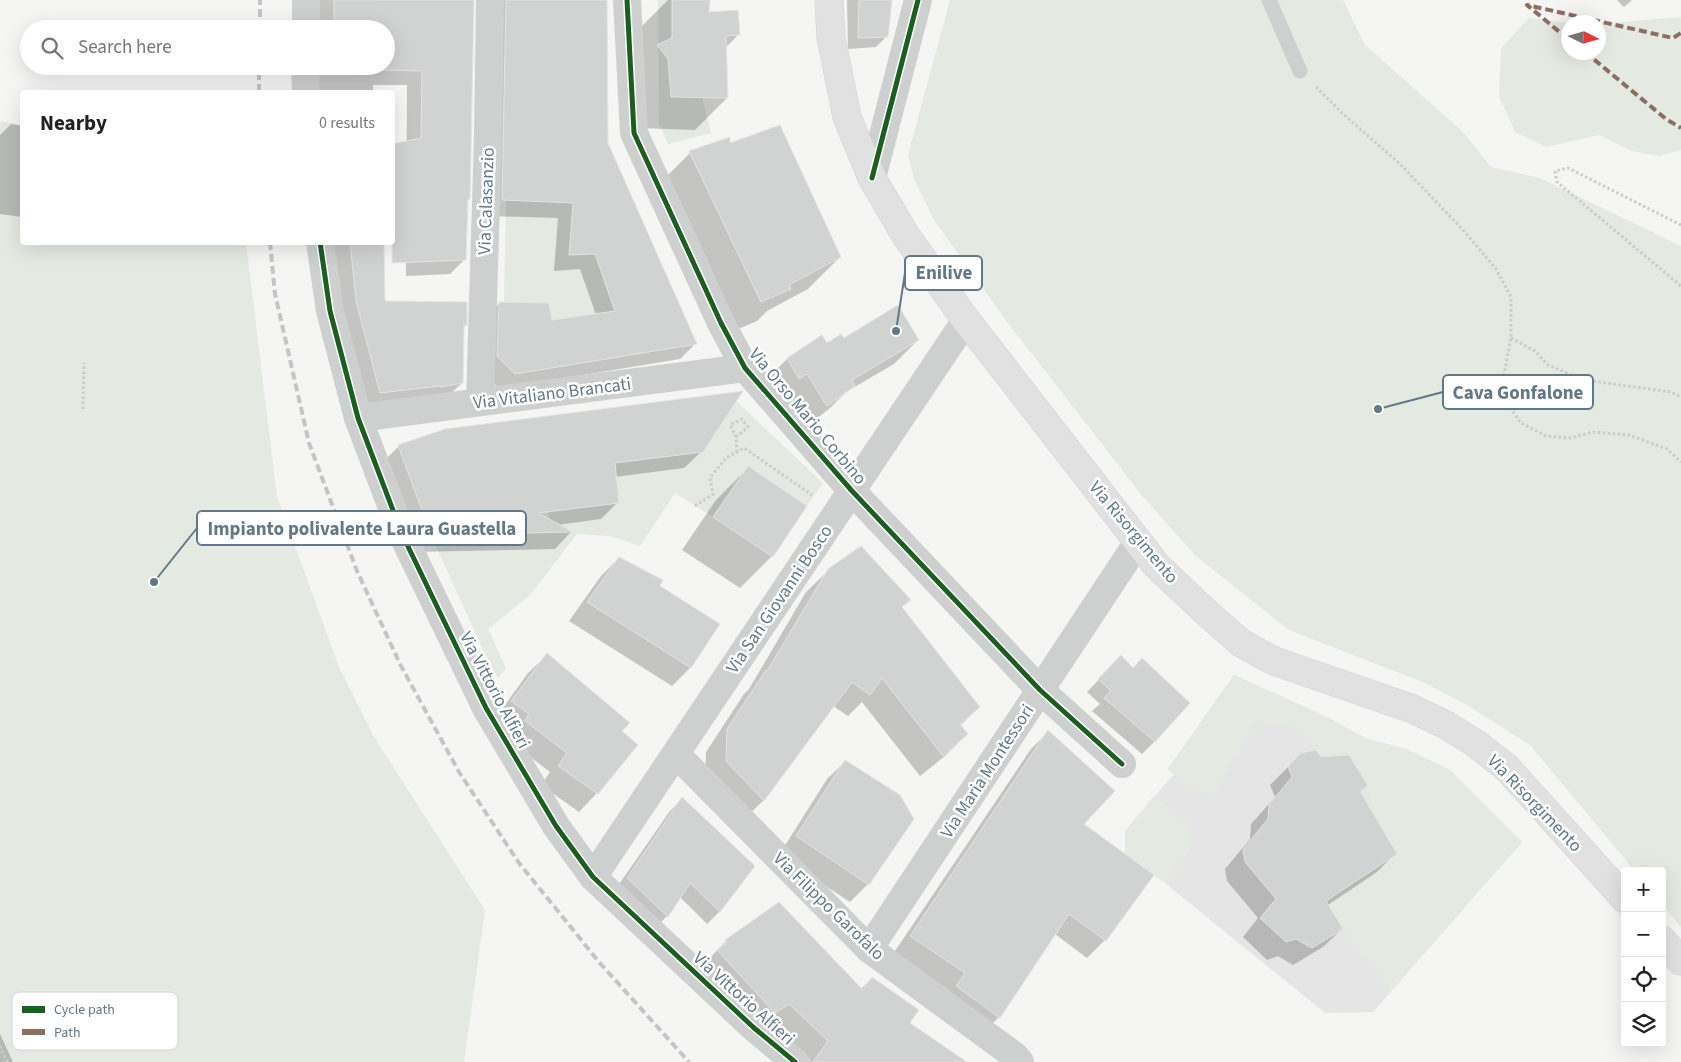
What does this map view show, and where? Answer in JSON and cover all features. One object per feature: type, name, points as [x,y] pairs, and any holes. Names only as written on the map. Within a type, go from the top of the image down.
[{"type":"main road","name":"Via Risorgimento","points":[[829,0],[831,37],[847,118],[872,178],[906,236],[966,320],[1157,566],[1242,643],[1274,661],[1413,709],[1446,724],[1475,742],[1507,768],[1621,894]]},
{"type":"main road","points":[[1666,944],[1681,960]]},
{"type":"street","points":[[306,0],[306,20]]},
{"type":"street","name":"Via Calasanzio","points":[[480,402],[490,0]]},
{"type":"street","name":"Via Orso Mario Corbino","points":[[627,0],[634,133],[721,323],[746,368],[852,491],[1040,690],[1122,764]]},
{"type":"street","points":[[872,178],[918,0]]},
{"type":"street","points":[[305,75],[306,90]]},
{"type":"street","name":"Via Vittorio Alfieri","points":[[320,245],[330,311],[358,418],[402,534],[486,708],[556,826],[593,878],[752,1027],[795,1062]]},
{"type":"street","name":"Via San Giovanni Bosco","points":[[593,878],[966,320]]},
{"type":"street","name":"Via Vitaliano Brancati","points":[[358,418],[746,368]]},
{"type":"street","name":"Via Maria Montessori","points":[[868,949],[1138,542]]},
{"type":"street","name":"Via Filippo Garofalo","points":[[676,754],[868,949],[1015,1056],[1020,1062]]},
{"type":"lane","points":[[1269,0],[1300,71]]},
{"type":"path","points":[[1300,71],[1343,114],[1400,164],[1464,231],[1496,269],[1511,297],[1511,338],[1504,374],[1508,405],[1521,423],[1546,436],[1570,438],[1593,432],[1629,435],[1667,449],[1681,462]]},
{"type":"path","points":[[1681,225],[1568,168],[1555,171],[1557,182],[1681,286]]},
{"type":"path","points":[[1511,338],[1535,351],[1548,364],[1584,380],[1671,392],[1681,397]]},
{"type":"path","points":[[83,409],[84,363]]},
{"type":"path","points":[[736,437],[748,427],[742,419],[730,425],[736,437],[737,452]]},
{"type":"path","points":[[695,506],[713,494],[710,478],[726,458],[744,448],[814,496]]},
{"type":"path","points":[[0,1046],[7,1062]]},
{"type":"shaded area","points":[[658,0],[672,0],[672,38],[664,42],[661,50],[668,59],[671,96],[702,97],[711,133],[668,144],[659,124]]},
{"type":"shaded area","points":[[950,0],[1343,0],[1365,45],[1462,131],[1491,167],[1540,178],[1681,246],[1681,927],[1666,909],[1666,867],[1632,867],[1530,745],[1467,705],[1425,683],[1289,630],[1196,556],[1144,498],[1005,319],[934,220],[914,179],[908,155]]},
{"type":"shaded area","points":[[1681,17],[1681,150],[1659,156],[1632,151],[1599,135],[1546,147],[1515,132],[1499,96],[1501,48],[1529,18],[1561,22],[1561,60],[1606,60],[1606,23]]},
{"type":"shaded area","points":[[0,121],[20,125],[20,245],[246,245],[277,497],[339,667],[374,737],[485,910],[464,1062],[0,1062]]},
{"type":"shaded area","points":[[506,200],[573,202],[569,255],[595,254],[609,295],[666,274],[671,286],[619,312],[552,320],[549,303],[504,302]]},
{"type":"shaded area","points":[[736,401],[823,483],[807,506],[748,467],[713,517],[675,493],[640,546],[610,536],[577,534],[530,595],[488,629],[506,668],[498,678],[488,661],[431,535],[550,533],[546,475],[573,508],[619,503],[615,463]]},
{"type":"shaded area","points":[[1234,675],[1329,718],[1367,739],[1406,749],[1450,770],[1522,842],[1373,1012],[1325,1013],[1165,883],[1125,853],[1125,831],[1174,774],[1168,769]]},
{"type":"shaded area","points":[[1234,675],[1329,718],[1367,739],[1406,749],[1450,770],[1522,842],[1391,991],[1343,929],[1326,901],[1371,810],[1368,786],[1321,757],[1296,727],[1256,721],[1212,796],[1196,792],[1168,769]]},
{"type":"shaded area","points":[[1154,796],[1189,823],[1189,852],[1165,883],[1125,853],[1125,831]]},
{"type":"building","points":[[334,0],[474,0],[470,199],[468,199],[466,260],[392,263],[392,245],[395,245],[395,143],[421,138],[422,71],[395,70],[395,20],[334,20]]},
{"type":"building","points":[[506,0],[607,0],[608,143],[697,344],[515,374],[497,356],[499,302],[549,303],[552,320],[615,311],[595,254],[569,255],[573,203],[502,200]]},
{"type":"building","points":[[672,0],[710,0],[709,12],[738,10],[740,35],[726,36],[728,98],[671,97],[668,59],[657,45],[672,38]]},
{"type":"building","points":[[859,0],[892,0],[888,37],[858,38]]},
{"type":"building","points":[[780,125],[841,257],[789,285],[791,289],[761,302],[689,151],[730,137],[730,143]]},
{"type":"building","points":[[350,245],[384,245],[385,301],[467,302],[467,326],[464,324],[463,383],[380,393],[356,301]]},
{"type":"building","points":[[898,305],[919,340],[852,380],[855,386],[827,406],[807,374],[799,379],[787,358],[822,335],[827,343],[841,334],[844,338]]},
{"type":"building","points":[[743,391],[703,452],[615,463],[619,503],[538,513],[573,532],[431,535],[398,445],[445,429]]},
{"type":"building","points":[[748,466],[807,506],[773,557],[713,517]]},
{"type":"building","points":[[861,546],[911,600],[902,607],[980,707],[960,724],[968,734],[943,756],[882,678],[870,695],[852,682],[764,801],[726,761],[727,729],[767,671],[828,569]]},
{"type":"building","points":[[619,557],[663,580],[660,586],[720,624],[691,668],[587,602]]},
{"type":"building","points":[[547,653],[630,723],[622,731],[638,745],[598,794],[558,766],[567,753],[525,721],[529,714],[511,701]]},
{"type":"building","points":[[1121,655],[1133,668],[1142,658],[1190,703],[1155,742],[1104,698],[1111,691],[1098,679]]},
{"type":"building","points":[[1048,730],[1115,791],[1084,824],[1154,875],[1106,941],[1069,914],[1000,1018],[956,986],[965,973],[910,936]]},
{"type":"building","points":[[1316,750],[1321,757],[1349,755],[1368,786],[1360,791],[1397,854],[1326,901],[1343,929],[1312,948],[1296,939],[1286,942],[1260,918],[1276,899],[1245,862],[1243,849],[1268,819],[1269,805],[1292,777],[1288,766],[1301,753]]},
{"type":"building","points":[[845,760],[900,795],[914,819],[869,885],[796,836]]},
{"type":"building","points":[[682,797],[755,866],[720,912],[690,883],[668,917],[627,878]]},
{"type":"building","points":[[779,902],[863,990],[872,977],[919,1010],[910,1023],[967,1062],[813,1062],[828,1041],[789,1004],[775,1013],[717,950],[727,942],[725,940]]},
{"type":"railway","points":[[260,0],[260,20]]},
{"type":"railway","points":[[259,75],[259,90]]},
{"type":"railway","points":[[270,245],[275,294],[309,443],[357,571],[400,664],[459,772],[519,863],[599,962],[689,1062]]},
{"type":"marked path","points":[[1561,33],[1527,5],[1571,15]]},
{"type":"marked path","points":[[1606,23],[1673,38],[1681,33]]},
{"type":"marked path","points":[[1595,60],[1666,119],[1681,128]]},
{"type":"cycle path","points":[[627,0],[634,133],[721,323],[745,368],[852,491],[1040,690],[1122,764]]},
{"type":"cycle path","points":[[872,178],[918,0]]},
{"type":"cycle path","points":[[320,245],[330,311],[358,418],[402,534],[486,708],[556,826],[593,877],[753,1027],[795,1062]]},
{"type":"place","name":"Enilive","points":[[896,331]]},
{"type":"place","name":"Cava Gonfalone","points":[[1378,409]]},
{"type":"place","name":"Impianto polivalente Laura Guastella","points":[[154,582]]}]
